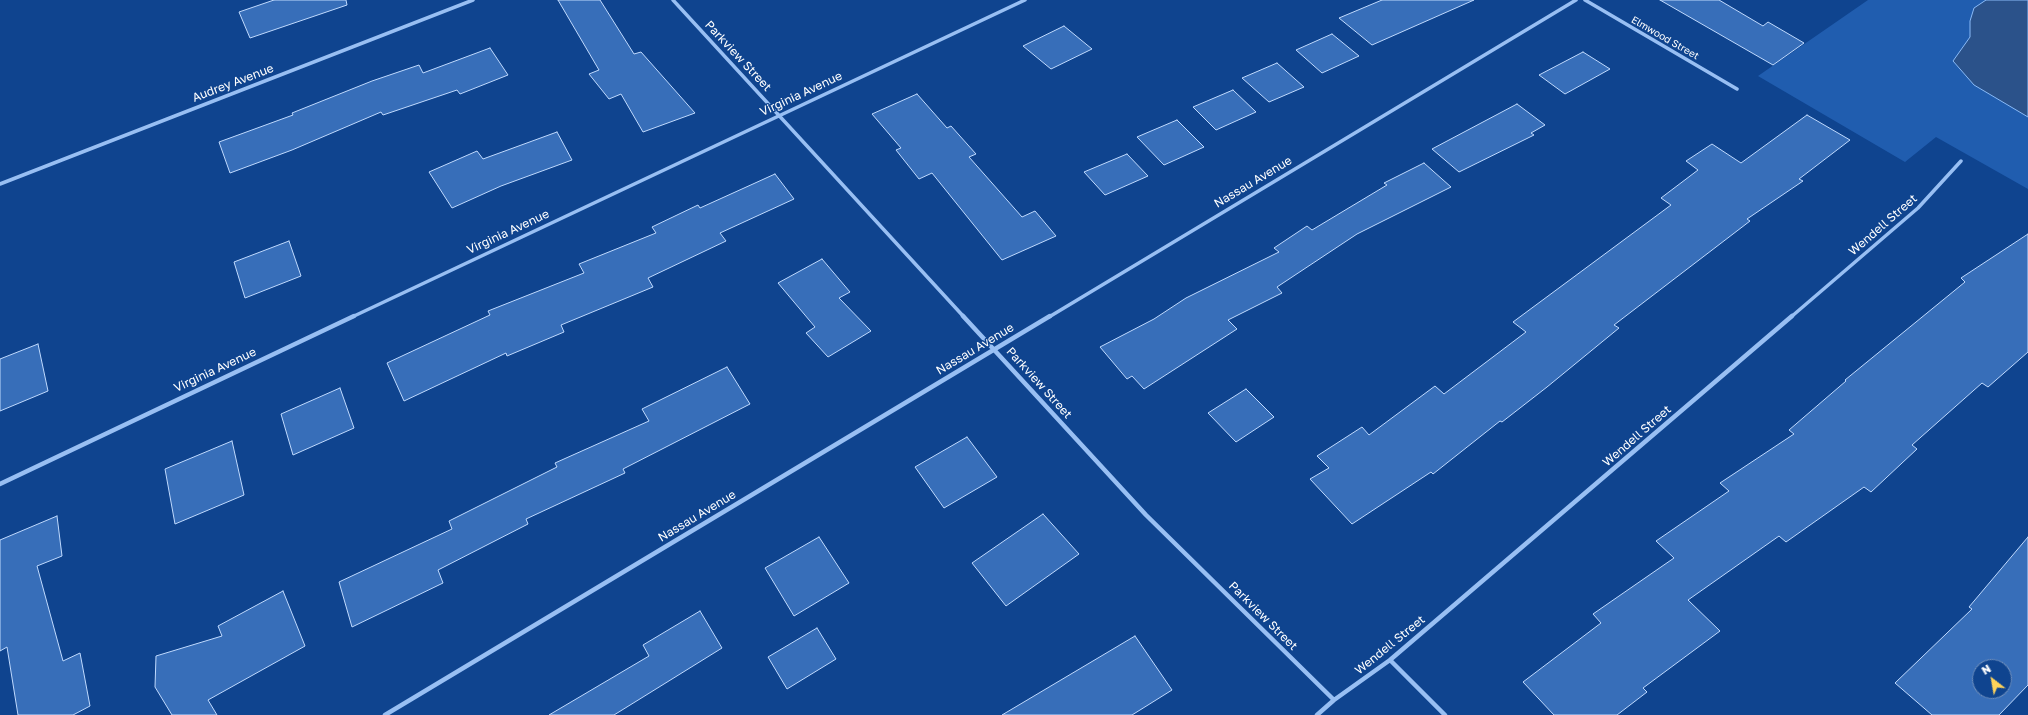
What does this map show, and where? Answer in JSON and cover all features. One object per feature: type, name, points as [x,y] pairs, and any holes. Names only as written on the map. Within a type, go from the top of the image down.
[{"type":"street","name":"Audrey Avenue","points":[[0,184],[473,0]]},
{"type":"street","name":"Parkview Street","points":[[673,0],[1146,515],[1334,700]]},
{"type":"street","name":"Virginia Avenue","points":[[0,484],[79,445],[1025,0]]},
{"type":"street","name":"Nassau Avenue","points":[[385,715],[1576,0]]},
{"type":"street","name":"Elmwood Street","points":[[1585,0],[1737,89]]},
{"type":"street","name":"Wendell Street","points":[[1317,715],[1334,700],[1390,660],[1918,208],[1961,161]]},
{"type":"street","points":[[1390,660],[1445,715]]},
{"type":"shaded area","points":[[1868,0],[2028,0],[2028,189],[1936,137],[1905,162],[1758,76]]},
{"type":"shaded area","points":[[1986,0],[2028,0],[2028,117],[1974,85],[1953,61],[1970,37],[1970,21],[1974,8]]},
{"type":"building","points":[[274,0],[346,0],[347,5],[250,38],[239,12]]},
{"type":"building","points":[[558,0],[600,0],[634,54],[641,52],[695,113],[643,132],[621,94],[609,99],[589,74],[599,70]]},
{"type":"building","points":[[1382,0],[1474,0],[1372,45],[1339,18]]},
{"type":"building","points":[[1660,0],[1719,0],[1763,26],[1768,22],[1804,43],[1773,65]]},
{"type":"building","points":[[1064,26],[1092,49],[1051,69],[1023,46]]},
{"type":"building","points":[[1332,34],[1359,56],[1322,73],[1296,50]]},
{"type":"building","points":[[490,48],[508,75],[460,94],[457,90],[383,115],[381,112],[292,150],[230,173],[219,142],[293,115],[292,113],[372,81],[419,65],[423,73]]},
{"type":"building","points":[[1583,52],[1610,69],[1565,94],[1539,75]]},
{"type":"building","points":[[1277,63],[1304,87],[1269,102],[1242,78]]},
{"type":"building","points":[[1233,90],[1256,112],[1216,130],[1193,107]]},
{"type":"building","points":[[917,94],[947,128],[951,126],[976,154],[969,157],[1022,217],[1035,211],[1056,236],[1002,260],[932,173],[919,179],[896,150],[901,148],[872,114]]},
{"type":"building","points":[[1517,104],[1545,125],[1531,133],[1534,135],[1459,172],[1432,149]]},
{"type":"building","points":[[1807,115],[1850,140],[1799,179],[1803,181],[1747,219],[1750,221],[1614,325],[1619,328],[1547,387],[1502,422],[1500,421],[1433,474],[1431,472],[1352,524],[1310,479],[1329,468],[1317,456],[1362,427],[1369,435],[1435,386],[1444,394],[1526,332],[1513,322],[1671,205],[1661,198],[1698,170],[1686,161],[1712,144],[1741,163]]},
{"type":"building","points":[[1177,120],[1204,147],[1164,165],[1137,137]]},
{"type":"building","points":[[557,132],[572,160],[501,186],[452,208],[429,172],[477,151],[483,159]]},
{"type":"building","points":[[1127,154],[1148,176],[1105,195],[1084,172]]},
{"type":"building","points":[[1424,163],[1451,187],[1357,234],[1277,287],[1282,293],[1228,320],[1237,329],[1144,389],[1132,376],[1127,379],[1100,347],[1154,319],[1186,298],[1279,252],[1274,248],[1307,226],[1312,230],[1387,185],[1384,183]]},
{"type":"building","points":[[775,174],[794,199],[720,233],[726,241],[648,278],[653,287],[561,325],[564,332],[507,356],[506,353],[404,401],[387,363],[490,315],[488,311],[584,273],[579,264],[656,233],[652,227],[698,205],[700,208]]},
{"type":"building","points":[[2028,234],[2028,352],[1988,387],[1982,383],[1912,445],[1917,449],[1871,492],[1864,487],[1786,542],[1779,536],[1688,600],[1720,631],[1643,688],[1647,692],[1617,715],[1554,715],[1523,682],[1601,623],[1593,614],[1674,558],[1656,541],[1729,491],[1720,483],[1794,434],[1789,430],[1846,381],[1845,380],[1965,282],[1961,278]]},
{"type":"building","points":[[289,241],[301,276],[245,298],[234,262]]},
{"type":"building","points":[[822,259],[850,292],[839,298],[871,331],[828,357],[806,333],[815,327],[778,283]]},
{"type":"building","points":[[38,344],[48,391],[0,411],[0,359]]},
{"type":"building","points":[[727,367],[750,404],[623,469],[625,473],[526,519],[528,524],[438,570],[443,583],[352,627],[339,582],[452,529],[449,521],[557,467],[555,463],[649,421],[642,409]]},
{"type":"building","points":[[340,388],[354,428],[293,455],[281,414]]},
{"type":"building","points":[[1246,389],[1274,417],[1236,442],[1208,413]]},
{"type":"building","points":[[967,437],[997,477],[944,508],[915,467]]},
{"type":"building","points":[[232,441],[244,495],[175,524],[165,469]]},
{"type":"building","points":[[1043,514],[1079,554],[1006,606],[972,563]]},
{"type":"building","points":[[57,516],[62,556],[37,566],[63,661],[80,653],[90,706],[73,715],[18,715],[7,647],[0,651],[0,540]]},
{"type":"building","points":[[819,537],[849,583],[794,616],[765,568]]},
{"type":"building","points":[[2028,537],[2028,685],[1999,715],[1932,715],[1895,683],[1972,609],[1969,607]]},
{"type":"building","points":[[283,591],[305,646],[208,700],[217,715],[172,715],[155,687],[156,656],[222,636],[218,626]]},
{"type":"building","points":[[700,611],[722,648],[614,715],[549,715],[649,656],[643,645]]},
{"type":"building","points":[[817,628],[836,659],[787,689],[768,657]]},
{"type":"building","points":[[1135,636],[1172,690],[1132,715],[1002,715]]}]
